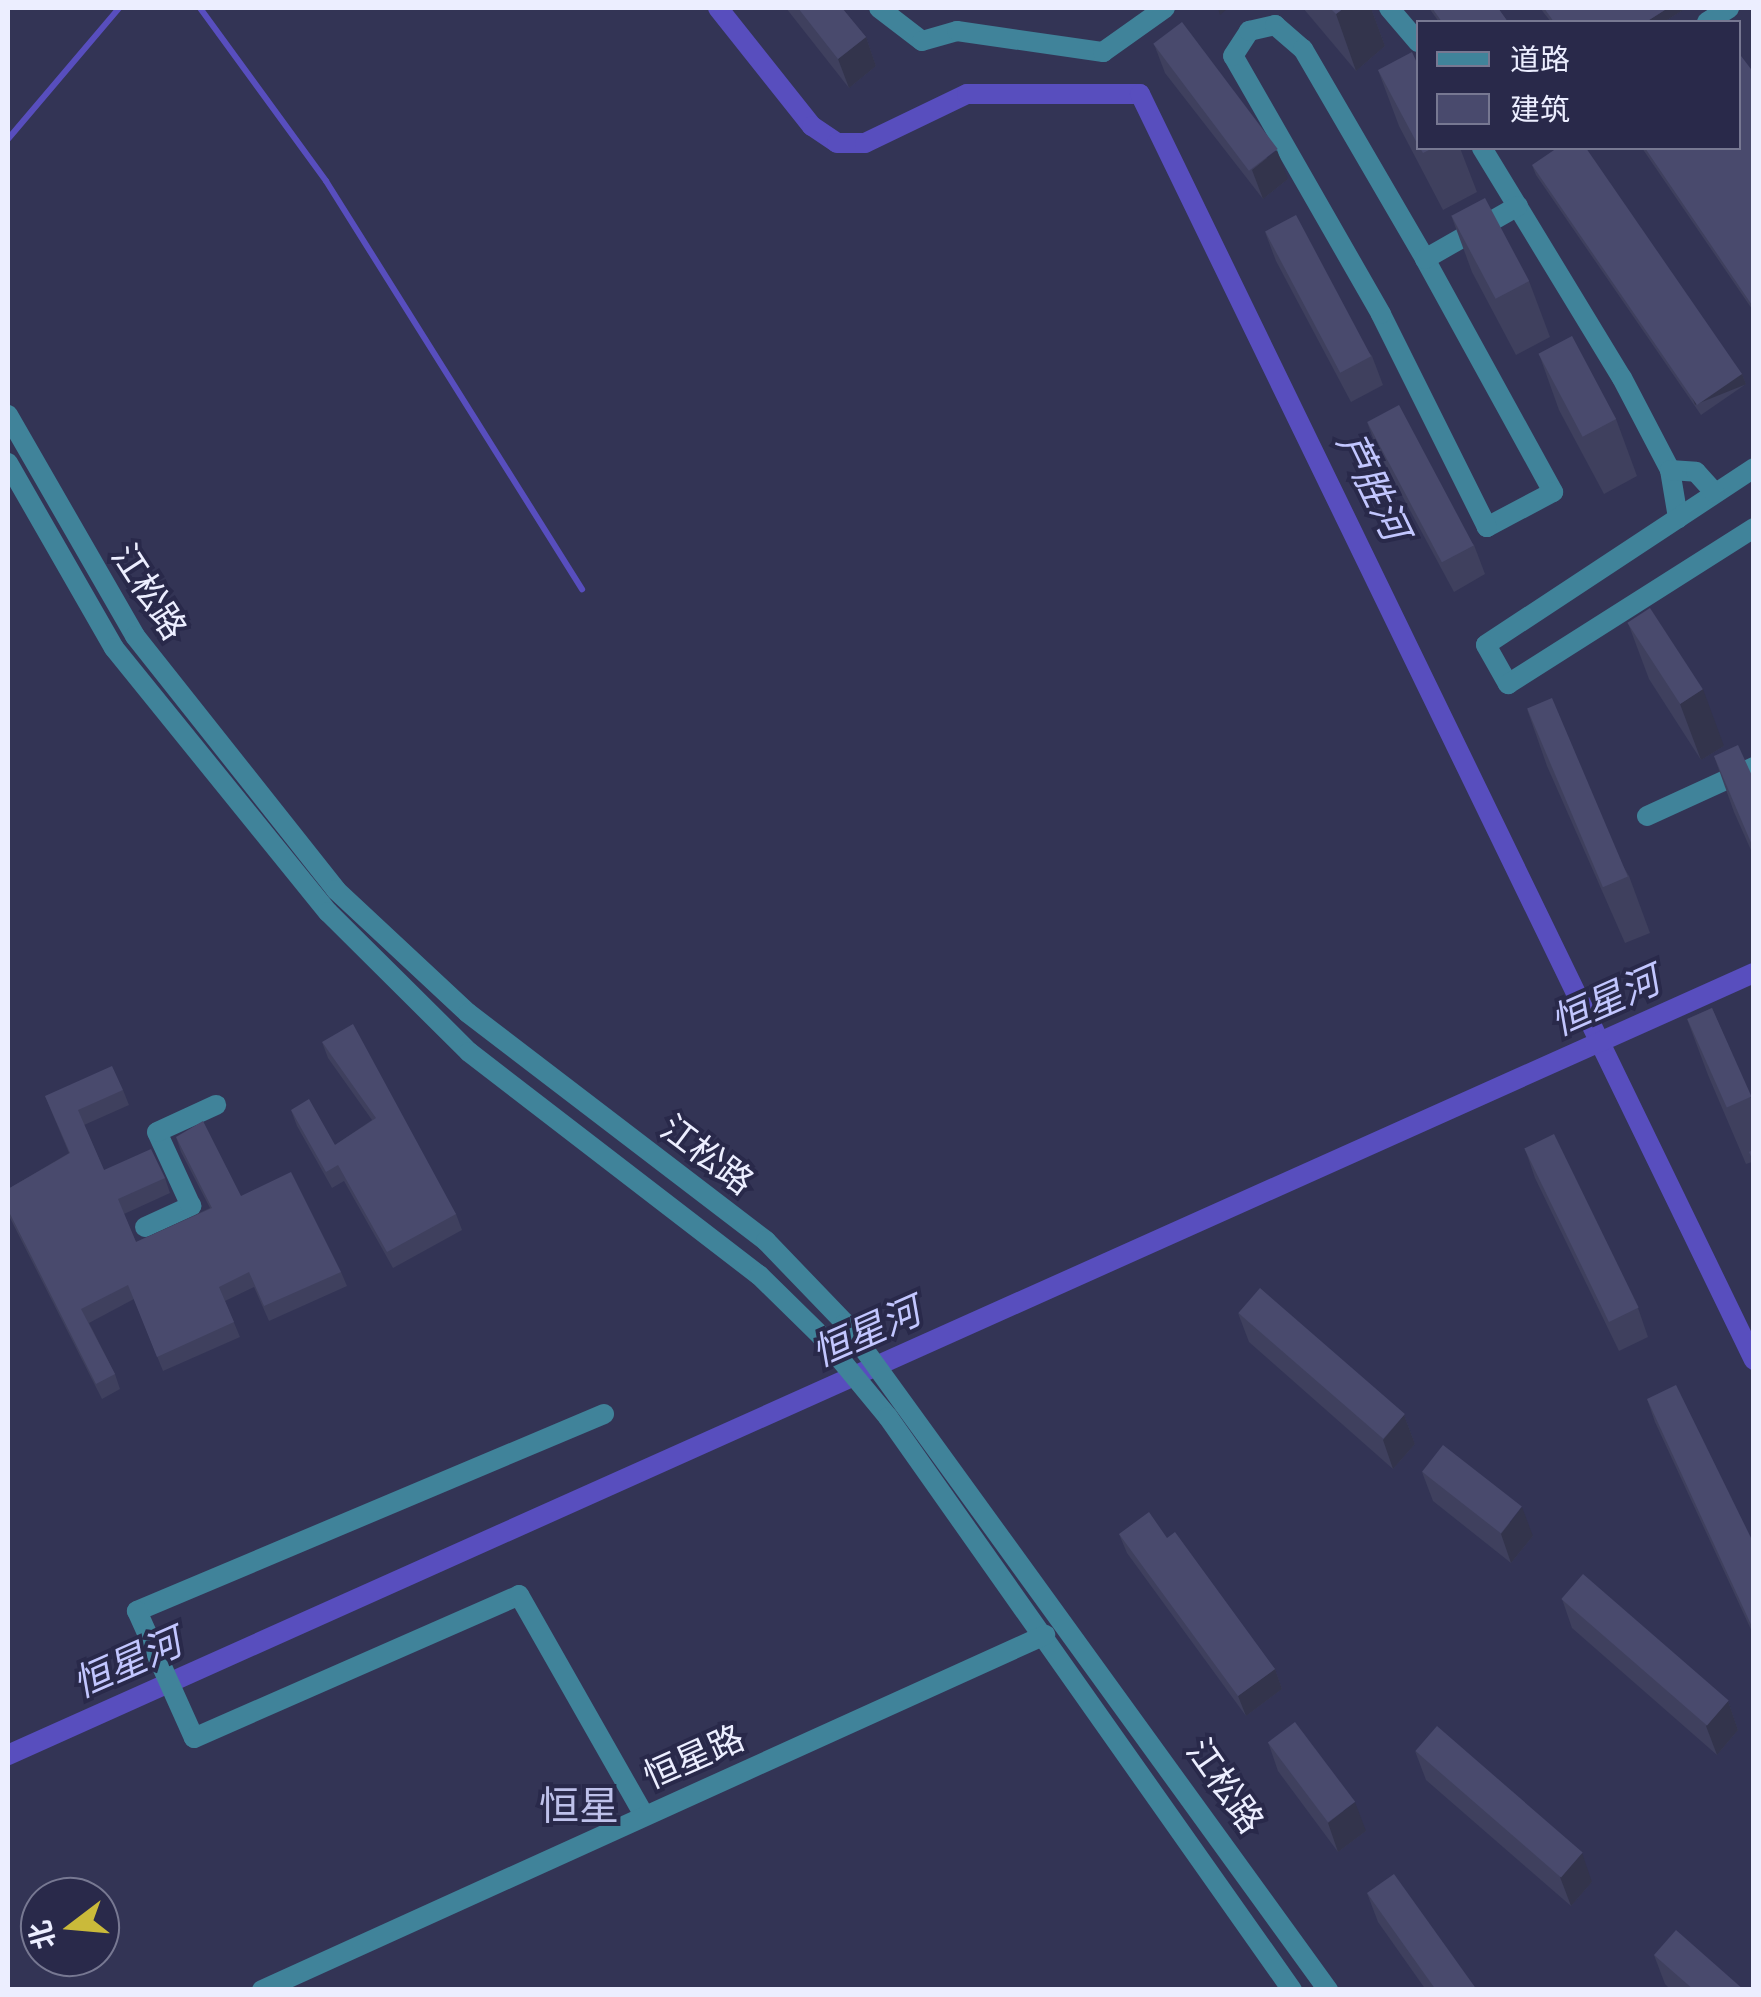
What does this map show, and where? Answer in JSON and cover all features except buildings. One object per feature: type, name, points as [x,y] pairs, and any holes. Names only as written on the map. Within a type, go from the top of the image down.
[{"type":"street","points":[[878,8],[922,40],[956,31],[1104,52],[1165,8]]},
{"type":"street","points":[[1390,8],[1416,40]]},
{"type":"street","points":[[1275,25],[1304,49],[1425,258],[1553,492],[1488,527],[1381,314],[1233,56],[1248,31],[1275,25]]},
{"type":"street","points":[[1491,150],[1518,206],[1670,470],[1678,518]]},
{"type":"street","points":[[1425,258],[1518,206]]},
{"type":"street","name":"江松路","points":[[8,415],[14,468],[114,648],[258,833],[470,1052],[759,1275],[821,1336],[888,1416],[1292,1990]]},
{"type":"street","name":"江松路","points":[[14,468],[278,826],[394,949],[766,1241],[845,1323],[911,1407],[1328,1990]]},
{"type":"street","points":[[1754,468],[1486,644],[1508,684],[1754,528]]},
{"type":"street","points":[[1670,470],[1696,472],[1716,493]]},
{"type":"street","points":[[1647,816],[1754,767]]},
{"type":"street","points":[[145,1226],[191,1206],[156,1132],[216,1105]]},
{"type":"street","points":[[624,1174],[649,1152]]},
{"type":"street","points":[[604,1414],[137,1611],[194,1738],[519,1595],[644,1815]]},
{"type":"street","name":"恒星路","points":[[262,1990],[1045,1636]]},
{"type":"waterway","points":[[8,139],[119,8]]},
{"type":"waterway","points":[[200,8],[326,181],[582,589]]},
{"type":"waterway","name":"芦胜河","points":[[718,8],[812,126],[837,143],[865,143],[967,94],[1140,94],[1754,1360]]},
{"type":"waterway","name":"恒星河","points":[[8,1755],[1754,973]]},
{"type":"district","name":"恒星","points":[[579,1806]]}]
